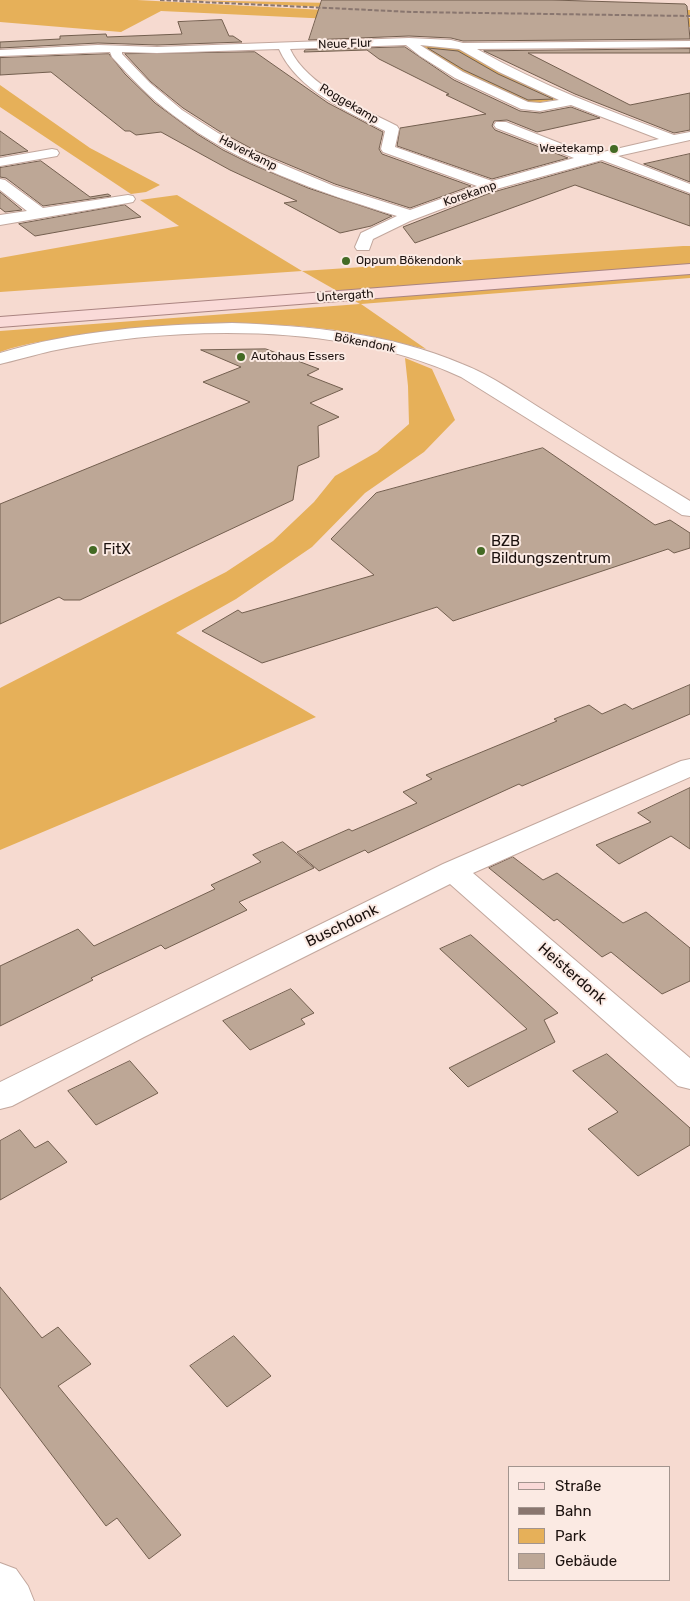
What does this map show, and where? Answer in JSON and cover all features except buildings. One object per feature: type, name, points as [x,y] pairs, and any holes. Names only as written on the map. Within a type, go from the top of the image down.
[{"type":"main road","name":"Untergath","points":[[0,308],[690,255]]},
{"type":"main road","name":"Untergath","points":[[0,322],[690,269]]},
{"type":"street","name":"Neue Flur","points":[[0,53],[116,48],[157,50],[409,41],[451,43],[463,46],[690,44]]},
{"type":"street","points":[[409,41],[424,54],[459,75],[526,106],[540,107],[572,101]]},
{"type":"street","name":"Roggekamp","points":[[283,46],[293,65],[318,86],[353,109],[392,129],[388,149],[420,162],[492,186]]},
{"type":"street","points":[[463,46],[503,69],[572,101],[674,140]]},
{"type":"street","name":"Haverkamp","points":[[116,48],[116,55],[151,91],[188,120],[236,149],[318,186],[409,216]]},
{"type":"street","points":[[500,126],[690,189]]},
{"type":"street","name":"Korekamp","points":[[363,247],[366,236],[409,216],[492,186],[595,157],[690,136]]},
{"type":"street","points":[[0,162],[52,153]]},
{"type":"street","points":[[0,183],[40,214]]},
{"type":"street","points":[[0,220],[128,198]]},
{"type":"street","name":"Bökendonk","points":[[0,360],[75,341],[132,333],[184,329],[278,331],[323,335],[380,344],[445,363],[492,387],[690,510]]},
{"type":"street","name":"Buschdonk","points":[[0,1097],[132,1029],[453,871],[690,767]]},
{"type":"street","name":"Heisterdonk","points":[[453,871],[690,1077]]},
{"type":"street","points":[[0,1584],[12,1601]]},
{"type":"green space","points":[[0,0],[137,0],[343,11],[690,18],[690,27],[439,24],[161,11],[121,32],[0,22]]},
{"type":"green space","points":[[180,0],[690,10],[690,15],[386,10]]},
{"type":"green space","points":[[418,44],[454,46],[495,70],[559,99],[530,104],[468,76]]},
{"type":"green space","points":[[0,85],[90,148],[160,185],[146,192],[131,194],[0,107]]},
{"type":"green space","points":[[177,195],[302,271],[0,292],[0,258],[179,226],[140,200]]},
{"type":"green space","points":[[690,246],[690,278],[361,304],[426,349],[358,334],[316,328],[283,325],[217,324],[151,327],[118,331],[43,341],[0,352],[0,331],[360,304],[302,271]]},
{"type":"green space","points":[[405,358],[432,369],[455,420],[424,452],[365,493],[312,547],[236,599],[176,633],[316,717],[0,850],[0,688],[226,572],[273,541],[314,502],[335,476],[377,452],[409,424]]},
{"type":"railway","points":[[160,0],[412,12],[690,16]]},
{"type":"place","name":"Weetekamp","points":[[614,149]]},
{"type":"place","name":"Oppum Bökendonk","points":[[346,261]]},
{"type":"place","name":"Autohaus Essers","points":[[241,357]]},
{"type":"place","name":"FitX","points":[[93,550]]},
{"type":"place","name":"BZB Bildungszentrum","points":[[481,551]]}]
